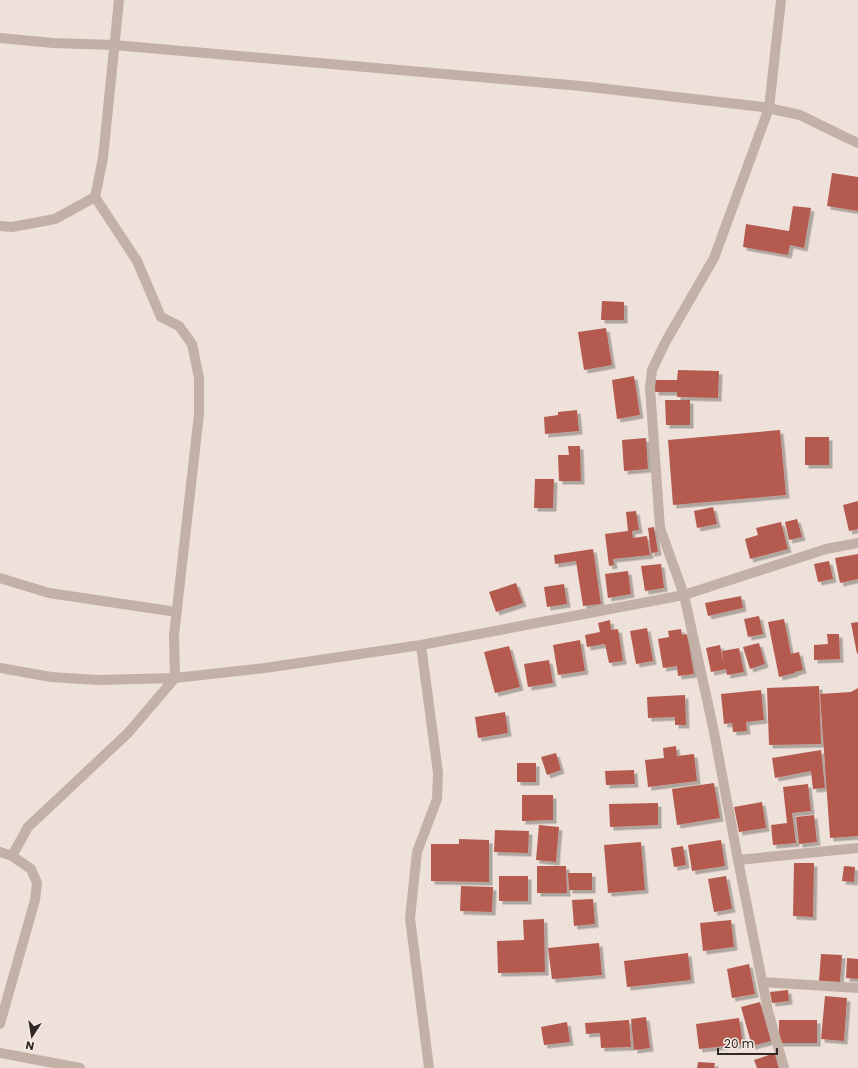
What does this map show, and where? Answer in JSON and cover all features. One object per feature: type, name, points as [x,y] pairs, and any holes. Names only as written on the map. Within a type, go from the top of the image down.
[{"type":"street","points":[[12,856],[28,828],[128,733],[175,678],[174,635],[199,414],[199,378],[192,344],[180,326],[161,317],[138,261],[95,198],[103,158],[119,0]]},
{"type":"street","points":[[781,0],[769,108],[714,258],[666,341],[652,370],[650,388],[660,528],[684,595],[713,726],[762,982],[784,1068]]},
{"type":"street","points":[[0,38],[53,43],[114,45],[581,86],[769,108],[800,115],[858,143]]},
{"type":"street","points":[[0,226],[12,227],[54,219],[95,198]]},
{"type":"street","points":[[0,668],[51,677],[98,680],[175,678],[265,668],[421,645],[684,595],[826,549],[858,543]]},
{"type":"street","points":[[0,578],[49,593],[177,612]]},
{"type":"street","points":[[421,645],[438,773],[437,799],[417,852],[410,918],[430,1068]]},
{"type":"street","points":[[738,860],[858,848]]},
{"type":"street","points":[[0,852],[12,856],[31,869],[37,883],[35,900],[0,1024]]},
{"type":"street","points":[[762,982],[858,988]]},
{"type":"street","points":[[0,1053],[80,1068]]},
{"type":"building","points":[[832,173],[858,177],[858,211],[827,206]]},
{"type":"building","points":[[793,206],[811,208],[804,248],[790,245],[788,255],[743,247],[746,224],[789,231]]},
{"type":"building","points":[[602,301],[624,302],[624,320],[601,320]]},
{"type":"building","points":[[606,328],[612,365],[584,370],[578,332]]},
{"type":"building","points":[[678,370],[719,371],[718,398],[677,397],[677,392],[655,392],[655,380],[677,380]]},
{"type":"building","points":[[634,376],[640,415],[617,419],[612,380]]},
{"type":"building","points":[[665,400],[690,400],[690,425],[666,425]]},
{"type":"building","points":[[577,410],[579,431],[545,434],[544,417],[558,415],[558,412]]},
{"type":"building","points":[[780,430],[786,495],[673,505],[668,440]]},
{"type":"building","points":[[805,437],[829,437],[829,465],[805,465]]},
{"type":"building","points":[[646,438],[648,469],[624,471],[622,440]]},
{"type":"building","points":[[568,446],[580,446],[581,481],[559,481],[558,455],[569,455]]},
{"type":"building","points":[[535,479],[554,479],[553,508],[534,508]]},
{"type":"building","points":[[858,501],[858,529],[849,531],[843,505]]},
{"type":"building","points":[[713,507],[717,524],[697,528],[694,511]]},
{"type":"building","points":[[636,511],[639,530],[632,531],[633,538],[647,536],[650,555],[613,559],[614,565],[609,566],[605,534],[628,531],[626,512]]},
{"type":"building","points":[[797,519],[802,537],[789,540],[785,522]]},
{"type":"building","points":[[781,522],[788,549],[750,559],[745,539],[758,535],[756,528]]},
{"type":"building","points":[[654,527],[658,552],[651,553],[648,528]]},
{"type":"building","points":[[593,549],[601,604],[583,606],[576,561],[555,564],[554,555]]},
{"type":"building","points":[[858,554],[858,579],[840,583],[835,558]]},
{"type":"building","points":[[829,561],[833,579],[818,582],[814,564]]},
{"type":"building","points":[[661,564],[664,588],[645,591],[641,566]]},
{"type":"building","points":[[628,571],[631,594],[608,598],[605,574]]},
{"type":"building","points":[[516,583],[523,603],[496,612],[489,592]]},
{"type":"building","points":[[564,584],[567,604],[547,607],[544,587]]},
{"type":"building","points":[[741,596],[743,608],[708,616],[705,603]]},
{"type":"building","points":[[759,616],[763,634],[748,637],[744,619]]},
{"type":"building","points":[[784,619],[791,654],[799,652],[803,670],[779,677],[768,622]]},
{"type":"building","points":[[610,620],[611,630],[618,629],[623,661],[609,663],[605,644],[587,647],[585,635],[600,632],[598,623]]},
{"type":"building","points":[[858,622],[858,653],[857,654],[851,623]]},
{"type":"building","points":[[647,628],[653,661],[636,664],[630,631]]},
{"type":"building","points":[[681,629],[682,635],[687,634],[694,674],[678,676],[677,666],[663,668],[658,639],[669,637],[668,631]]},
{"type":"building","points":[[827,634],[839,634],[840,659],[814,660],[814,645],[828,644]]},
{"type":"building","points":[[580,640],[585,671],[558,675],[553,645]]},
{"type":"building","points":[[759,643],[765,664],[750,669],[743,647]]},
{"type":"building","points":[[720,645],[724,665],[722,651],[739,648],[744,672],[727,675],[726,669],[711,672],[706,648]]},
{"type":"building","points":[[509,646],[520,687],[495,693],[484,652]]},
{"type":"building","points":[[549,660],[553,683],[528,687],[524,664]]},
{"type":"building","points":[[819,686],[821,744],[769,745],[767,688]]},
{"type":"building","points":[[858,688],[858,836],[830,838],[820,694],[851,692]]},
{"type":"building","points":[[761,690],[764,720],[746,722],[747,731],[733,732],[732,723],[724,724],[721,694]]},
{"type":"building","points":[[685,695],[686,725],[675,725],[675,717],[648,718],[647,697]]},
{"type":"building","points":[[505,712],[508,733],[478,738],[475,717]]},
{"type":"building","points":[[676,746],[677,756],[694,754],[697,781],[648,787],[645,760],[664,758],[663,748]]},
{"type":"building","points":[[821,750],[825,788],[813,789],[811,771],[775,778],[772,758]]},
{"type":"building","points":[[556,753],[561,770],[547,775],[541,757]]},
{"type":"building","points":[[517,763],[536,763],[536,782],[517,782]]},
{"type":"building","points":[[634,770],[635,784],[606,785],[605,771]]},
{"type":"building","points":[[714,783],[720,818],[677,825],[672,789]]},
{"type":"building","points":[[808,784],[811,811],[792,813],[796,843],[773,845],[771,825],[787,823],[783,787]]},
{"type":"building","points":[[522,795],[553,795],[553,820],[522,821]]},
{"type":"building","points":[[762,802],[766,828],[739,832],[734,807]]},
{"type":"building","points":[[658,803],[658,825],[610,827],[609,804]]},
{"type":"building","points":[[814,815],[817,842],[799,844],[796,817]]},
{"type":"building","points":[[539,825],[559,827],[556,862],[536,860]]},
{"type":"building","points":[[495,830],[529,831],[528,853],[494,852]]},
{"type":"building","points":[[459,839],[489,840],[489,882],[431,881],[431,844],[459,844]]},
{"type":"building","points":[[721,840],[725,866],[692,871],[688,845]]},
{"type":"building","points":[[641,842],[645,890],[608,893],[604,845]]},
{"type":"building","points":[[683,846],[686,865],[674,867],[671,848]]},
{"type":"building","points":[[794,863],[814,863],[813,917],[793,916]]},
{"type":"building","points":[[537,866],[566,866],[567,893],[537,893]]},
{"type":"building","points":[[844,866],[855,867],[854,882],[842,881]]},
{"type":"building","points":[[568,873],[592,873],[592,890],[569,890]]},
{"type":"building","points":[[499,876],[528,876],[528,901],[499,901]]},
{"type":"building","points":[[726,876],[732,909],[714,912],[708,879]]},
{"type":"building","points":[[461,886],[493,887],[492,912],[460,911]]},
{"type":"building","points":[[593,899],[595,924],[574,926],[572,900]]},
{"type":"building","points":[[544,919],[545,972],[498,973],[497,941],[524,940],[523,920]]},
{"type":"building","points":[[731,920],[734,947],[703,951],[700,923]]},
{"type":"building","points":[[599,943],[602,975],[552,979],[548,948]]},
{"type":"building","points":[[688,953],[691,980],[627,987],[624,961]]},
{"type":"building","points":[[821,954],[842,955],[840,983],[819,981]]},
{"type":"building","points":[[847,958],[858,959],[858,979],[846,978]]},
{"type":"building","points":[[749,964],[755,994],[732,998],[727,969]]},
{"type":"building","points":[[788,990],[789,1001],[772,1003],[770,992]]},
{"type":"building","points":[[825,996],[847,998],[844,1041],[821,1039]]},
{"type":"building","points":[[760,1002],[771,1041],[752,1046],[741,1007]]},
{"type":"building","points":[[646,1017],[650,1048],[634,1050],[631,1019]]},
{"type":"building","points":[[739,1018],[743,1044],[699,1049],[696,1024]]},
{"type":"building","points":[[629,1020],[631,1047],[601,1048],[600,1033],[586,1034],[585,1023]]},
{"type":"building","points":[[779,1020],[817,1020],[817,1043],[779,1043]]},
{"type":"building","points":[[567,1022],[570,1042],[544,1045],[541,1027]]},
{"type":"building","points":[[775,1053],[779,1068],[757,1068],[754,1060]]},
{"type":"building","points":[[698,1062],[715,1063],[714,1068],[697,1068]]}]
